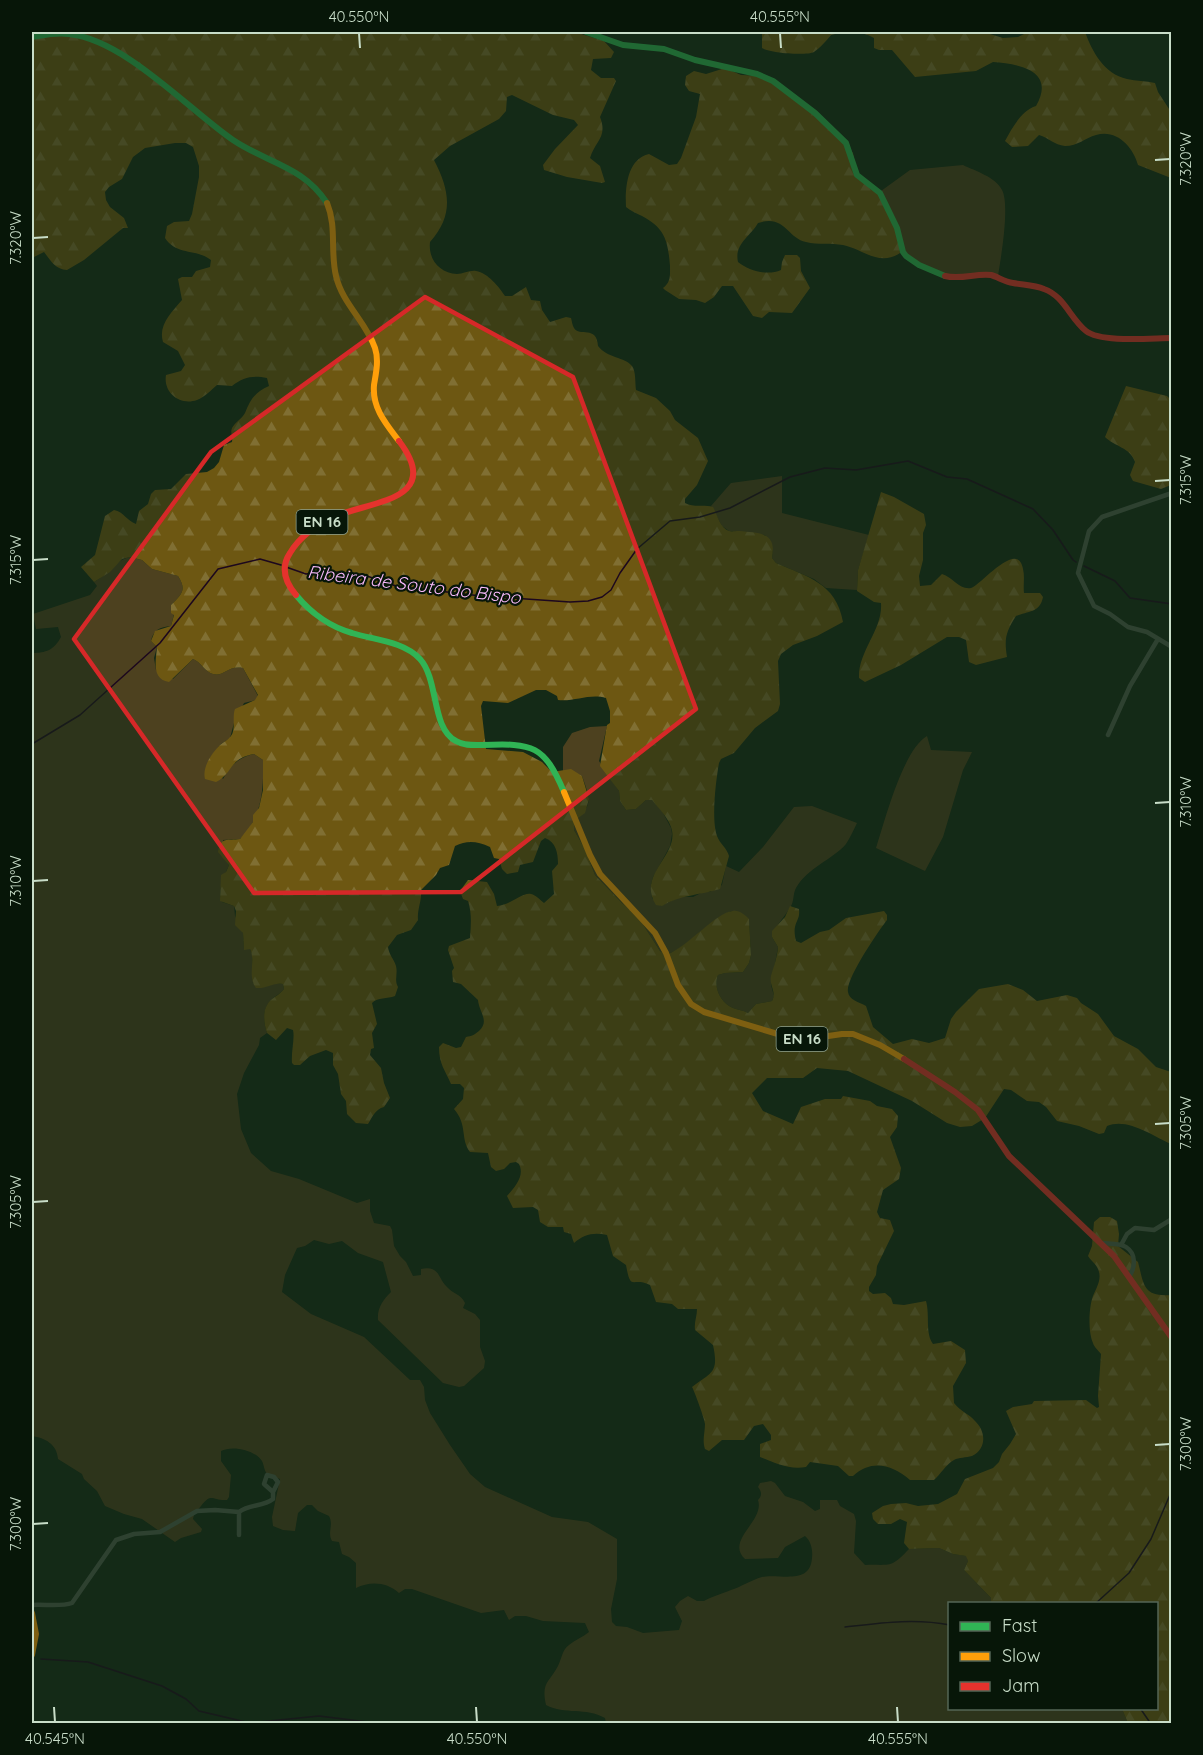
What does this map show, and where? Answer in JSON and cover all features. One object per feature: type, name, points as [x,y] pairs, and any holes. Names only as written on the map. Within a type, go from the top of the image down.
[{"type":"main road","points":[[586,32],[623,45],[664,49],[695,60],[757,74],[790,93],[846,143],[857,174],[880,193],[897,228],[903,252],[919,265],[953,278],[990,275],[1011,283],[1048,290],[1060,299],[1086,331],[1093,334],[1120,339],[1172,338]]},
{"type":"main road","name":"EN 16","points":[[32,38],[64,33],[75,34],[122,57],[154,78],[235,142],[307,180],[328,206],[335,232],[337,277],[341,289],[369,336],[376,353],[378,368],[373,396],[376,409],[411,460],[413,475],[410,486],[394,498],[341,513],[325,520],[302,538],[291,550],[283,572],[295,595],[335,627],[392,643],[416,656],[431,677],[443,724],[453,739],[467,744],[514,744],[533,748],[542,754],[554,771],[602,878],[654,932],[662,943],[674,978],[686,997],[701,1010],[788,1038],[807,1039],[850,1033],[860,1036],[882,1046],[966,1099],[986,1119],[1009,1156],[1101,1243],[1129,1277],[1172,1338]]},
{"type":"main road","points":[[32,1613],[36,1626],[36,1639],[32,1655]]},
{"type":"street","points":[[1172,493],[1102,517],[1089,531],[1078,573],[1094,606],[1128,627],[1147,632],[1172,647]]},
{"type":"street","points":[[1108,735],[1115,724],[1130,686],[1158,639]]},
{"type":"street","points":[[1121,1245],[1126,1234],[1135,1228],[1154,1230],[1172,1219]]},
{"type":"street","points":[[1101,1243],[1125,1246],[1132,1253],[1134,1270],[1129,1277]]},
{"type":"street","points":[[32,1605],[72,1604],[116,1540],[134,1534],[160,1532],[197,1511],[239,1512],[244,1508],[267,1503],[273,1499],[273,1492]]},
{"type":"street","points":[[239,1512],[239,1535]]},
{"type":"highlighted area","points":[[425,297],[573,377],[696,709],[461,892],[254,893],[74,639],[211,452]]},
{"type":"shaded area","points":[[963,165],[995,181],[1002,190],[1005,219],[998,276],[950,278],[916,263],[900,251],[881,191],[910,170]]},
{"type":"shaded area","points":[[782,476],[782,513],[869,535],[858,570],[857,590],[826,588],[814,579],[776,563],[772,558],[773,551],[765,535],[729,531],[722,526],[711,506],[731,483]]},
{"type":"shaded area","points":[[130,557],[142,560],[152,569],[178,576],[183,588],[171,605],[174,614],[171,626],[158,630],[152,637],[151,641],[157,647],[154,658],[156,670],[173,679],[193,659],[213,674],[243,668],[258,696],[256,700],[244,703],[234,723],[230,738],[221,744],[210,758],[223,779],[232,766],[244,757],[254,754],[263,760],[262,792],[253,822],[240,839],[223,840],[229,865],[220,893],[222,902],[234,906],[235,916],[243,933],[244,949],[250,949],[252,954],[253,983],[283,984],[284,989],[266,1006],[264,1019],[267,1033],[260,1038],[237,1094],[241,1129],[251,1153],[271,1171],[299,1179],[357,1203],[370,1199],[370,1211],[374,1223],[390,1226],[394,1246],[413,1276],[421,1275],[421,1269],[432,1269],[447,1287],[463,1300],[465,1303],[463,1308],[475,1314],[480,1320],[480,1347],[485,1361],[484,1368],[464,1386],[443,1383],[378,1320],[381,1304],[391,1292],[383,1262],[358,1253],[342,1241],[329,1244],[314,1240],[297,1248],[285,1275],[282,1292],[311,1314],[364,1337],[410,1380],[420,1380],[430,1413],[470,1474],[485,1487],[552,1517],[588,1522],[617,1539],[617,1579],[611,1609],[612,1622],[616,1626],[643,1633],[679,1630],[682,1621],[675,1607],[688,1596],[697,1601],[704,1601],[762,1577],[793,1576],[806,1572],[810,1567],[812,1552],[805,1536],[785,1547],[778,1558],[745,1559],[740,1552],[742,1538],[759,1508],[758,1500],[761,1494],[758,1487],[760,1483],[771,1481],[785,1496],[803,1502],[815,1511],[820,1509],[820,1500],[837,1500],[840,1506],[854,1514],[856,1521],[854,1553],[865,1565],[894,1563],[909,1549],[939,1548],[953,1554],[967,1556],[968,1561],[964,1570],[991,1598],[991,1602],[948,1602],[948,1710],[1122,1710],[1128,1723],[606,1723],[605,1718],[598,1715],[561,1710],[546,1705],[545,1687],[567,1647],[589,1632],[585,1623],[543,1621],[526,1616],[515,1616],[509,1620],[504,1610],[481,1613],[412,1589],[405,1589],[399,1593],[384,1585],[373,1584],[356,1588],[356,1563],[342,1554],[339,1542],[332,1541],[329,1516],[312,1505],[307,1505],[298,1513],[295,1531],[273,1526],[272,1517],[280,1479],[267,1474],[259,1457],[249,1451],[231,1448],[221,1451],[221,1461],[231,1475],[229,1497],[227,1500],[208,1499],[193,1519],[202,1529],[201,1532],[175,1542],[142,1519],[105,1506],[97,1491],[84,1479],[82,1474],[58,1459],[53,1446],[46,1440],[32,1436],[32,653],[49,650],[61,637],[58,627],[36,629],[33,614],[90,595],[97,586],[94,582]]},
{"type":"shaded area","points":[[607,726],[599,761],[619,791],[620,801],[626,810],[636,809],[646,800],[652,800],[662,811],[671,828],[670,846],[651,884],[652,898],[661,906],[679,897],[693,897],[703,892],[710,892],[722,885],[726,866],[739,872],[763,847],[794,807],[812,806],[857,823],[846,844],[801,881],[795,890],[791,906],[774,932],[772,937],[778,947],[771,985],[774,996],[772,1001],[756,1004],[748,1013],[729,1006],[717,990],[718,975],[743,972],[749,963],[751,955],[749,920],[731,911],[666,955],[660,951],[637,915],[595,875],[585,849],[574,830],[574,821],[587,806],[587,790],[582,776],[563,771],[563,747],[572,733],[590,727]]},
{"type":"shaded area","points":[[927,736],[931,750],[972,752],[963,770],[943,837],[925,871],[876,848],[903,770],[910,755]]},
{"type":"green space","points":[[32,32],[575,32],[604,41],[614,52],[611,58],[593,59],[591,70],[601,78],[614,78],[616,81],[600,117],[602,134],[590,158],[600,166],[605,182],[567,177],[544,170],[543,165],[555,149],[578,125],[574,120],[553,115],[512,95],[507,97],[506,111],[499,119],[450,146],[434,160],[444,182],[447,202],[443,222],[430,242],[433,260],[440,268],[451,273],[476,271],[485,274],[505,296],[512,296],[526,287],[531,300],[540,301],[542,310],[550,322],[566,317],[571,318],[576,330],[591,333],[602,350],[629,363],[634,371],[636,390],[656,398],[670,411],[675,420],[698,438],[708,461],[697,485],[685,499],[685,503],[713,507],[721,524],[729,531],[754,532],[769,539],[773,549],[772,558],[776,563],[819,583],[827,590],[834,598],[843,622],[817,636],[793,645],[781,654],[778,661],[780,704],[778,711],[755,728],[734,753],[721,759],[719,763],[714,820],[718,839],[729,856],[720,889],[683,897],[662,906],[656,905],[651,894],[651,884],[670,847],[671,827],[652,800],[646,800],[636,809],[626,810],[620,801],[619,791],[600,766],[607,725],[610,723],[610,711],[606,698],[594,696],[558,700],[557,696],[546,690],[536,690],[508,703],[483,701],[481,706],[486,749],[523,752],[542,762],[552,772],[571,769],[582,776],[589,799],[585,813],[574,821],[574,830],[585,849],[595,875],[637,915],[660,951],[666,955],[726,913],[737,911],[749,919],[751,955],[749,963],[743,972],[718,975],[717,980],[719,994],[725,1003],[733,1008],[748,1013],[756,1004],[772,1001],[774,995],[771,976],[778,947],[772,937],[772,931],[785,917],[790,906],[799,909],[795,932],[796,941],[801,943],[820,932],[829,930],[846,918],[884,911],[887,920],[857,967],[848,986],[848,992],[852,999],[866,1006],[873,1027],[893,1044],[912,1039],[929,1043],[945,1038],[951,1019],[979,989],[1008,984],[1023,990],[1037,1001],[1067,995],[1077,998],[1098,1014],[1114,1036],[1138,1049],[1156,1067],[1171,1072],[1171,1144],[1140,1129],[1123,1124],[1107,1126],[1104,1133],[1099,1134],[1057,1121],[1039,1102],[1027,1101],[1011,1090],[1004,1089],[985,1118],[972,1126],[960,1127],[947,1123],[912,1101],[848,1071],[817,1068],[803,1078],[767,1078],[752,1093],[763,1111],[793,1124],[801,1107],[825,1099],[841,1099],[843,1096],[870,1101],[877,1106],[892,1109],[898,1116],[897,1127],[890,1137],[901,1168],[899,1179],[883,1190],[877,1212],[880,1218],[890,1220],[894,1231],[877,1266],[869,1291],[873,1294],[885,1293],[891,1298],[893,1304],[904,1305],[926,1301],[929,1335],[933,1344],[951,1341],[965,1350],[966,1363],[953,1386],[954,1403],[979,1425],[983,1440],[977,1453],[954,1460],[934,1480],[910,1480],[896,1470],[882,1466],[867,1467],[849,1476],[838,1466],[810,1462],[806,1467],[794,1468],[771,1462],[760,1457],[760,1444],[771,1440],[771,1435],[763,1424],[754,1426],[744,1440],[722,1440],[709,1451],[705,1449],[705,1421],[692,1387],[712,1371],[715,1354],[713,1345],[695,1330],[697,1309],[678,1309],[672,1304],[656,1302],[650,1285],[629,1279],[626,1265],[613,1256],[607,1235],[589,1235],[574,1243],[571,1234],[564,1232],[563,1227],[548,1227],[540,1222],[538,1210],[533,1207],[513,1208],[507,1196],[520,1177],[519,1164],[510,1163],[504,1169],[496,1171],[491,1167],[488,1153],[470,1152],[465,1142],[463,1126],[454,1109],[463,1099],[464,1088],[460,1084],[451,1084],[439,1053],[439,1047],[443,1043],[456,1048],[461,1047],[466,1037],[473,1035],[484,1024],[478,1000],[461,984],[453,982],[454,968],[448,950],[449,946],[470,938],[471,919],[468,901],[463,899],[460,891],[468,880],[487,882],[494,894],[497,906],[528,894],[535,895],[544,903],[554,894],[552,871],[558,864],[556,848],[549,840],[545,838],[541,841],[533,862],[520,865],[518,872],[507,874],[502,869],[499,859],[494,858],[490,847],[472,842],[459,844],[455,846],[449,865],[440,868],[421,890],[418,920],[411,930],[397,935],[388,947],[396,969],[398,987],[395,996],[372,1003],[377,1024],[372,1033],[374,1048],[371,1049],[370,1055],[381,1068],[390,1098],[368,1124],[356,1123],[347,1114],[346,1101],[341,1094],[338,1074],[333,1065],[333,1053],[326,1050],[310,1056],[300,1065],[294,1065],[292,1063],[293,1030],[287,1028],[276,1040],[267,1033],[264,1019],[266,1006],[284,989],[283,984],[256,988],[253,983],[252,954],[250,949],[244,950],[243,933],[235,925],[234,906],[220,901],[221,875],[226,872],[229,865],[218,852],[223,841],[240,839],[253,822],[253,815],[259,808],[263,790],[263,760],[254,754],[246,756],[235,763],[226,775],[216,782],[205,779],[204,774],[211,756],[232,733],[235,709],[255,700],[258,695],[243,668],[213,674],[193,659],[169,682],[159,677],[156,668],[157,647],[151,641],[155,631],[171,626],[174,615],[171,613],[171,605],[183,588],[178,576],[152,569],[142,560],[130,557],[122,559],[110,572],[94,582],[81,567],[95,555],[105,516],[114,510],[136,524],[139,511],[148,504],[155,490],[171,489],[186,474],[207,472],[214,468],[219,462],[224,445],[232,442],[233,426],[244,415],[254,397],[269,386],[267,378],[248,378],[232,386],[217,385],[203,397],[191,401],[174,397],[167,387],[166,375],[181,371],[185,365],[178,351],[163,342],[162,336],[164,325],[182,300],[178,279],[192,277],[196,271],[210,267],[211,260],[199,254],[181,250],[165,238],[167,226],[174,222],[189,221],[192,214],[199,166],[193,147],[186,143],[145,148],[133,157],[122,179],[105,192],[110,207],[124,218],[128,228],[123,228],[84,260],[67,270],[56,266],[44,252],[32,258]]},
{"type":"green space","points":[[762,32],[989,32],[1003,38],[1018,37],[1028,32],[1085,32],[1095,54],[1105,67],[1127,79],[1155,83],[1171,112],[1171,178],[1138,165],[1128,146],[1111,135],[1096,135],[1074,145],[1065,146],[1039,135],[1028,146],[1012,147],[1005,141],[1022,115],[1036,106],[1041,94],[1042,85],[1038,77],[1024,68],[993,62],[976,71],[915,77],[892,50],[874,48],[874,38],[863,34],[831,35],[814,52],[796,54],[762,48]]},
{"type":"green space","points":[[725,68],[741,75],[766,76],[797,96],[845,143],[853,153],[856,172],[881,191],[899,235],[900,253],[892,257],[878,258],[843,245],[806,242],[794,236],[780,224],[767,221],[758,223],[740,245],[738,262],[753,270],[770,273],[781,270],[785,255],[797,255],[800,258],[801,271],[810,288],[792,313],[769,312],[762,318],[753,316],[733,286],[722,286],[714,297],[705,303],[679,299],[663,288],[669,281],[670,275],[666,242],[656,225],[626,207],[629,175],[636,162],[649,154],[669,165],[677,164],[696,117],[700,94],[689,91],[685,85],[686,76],[694,71],[706,74]]},
{"type":"green space","points":[[1126,386],[1167,396],[1171,400],[1171,485],[1161,489],[1133,481],[1130,475],[1135,462],[1133,457],[1105,437]]},
{"type":"green space","points":[[881,492],[924,514],[926,525],[923,533],[920,586],[931,585],[942,574],[963,587],[971,588],[1006,561],[1014,559],[1020,561],[1024,572],[1024,593],[1040,593],[1043,597],[1036,609],[1016,616],[1006,640],[1007,657],[976,665],[969,662],[966,640],[959,637],[947,637],[901,665],[865,682],[859,678],[862,659],[881,613],[881,603],[874,602],[857,591],[858,570]]},
{"type":"green space","points":[[1100,1217],[1110,1217],[1117,1221],[1118,1246],[1138,1262],[1146,1288],[1155,1294],[1171,1295],[1171,1723],[1128,1723],[1122,1710],[1158,1710],[1158,1602],[991,1602],[991,1598],[964,1570],[968,1561],[966,1556],[939,1548],[909,1549],[904,1543],[907,1522],[900,1519],[891,1524],[878,1524],[873,1519],[872,1513],[891,1504],[906,1503],[918,1506],[938,1504],[957,1494],[965,1479],[993,1468],[1016,1434],[1006,1411],[1013,1407],[1032,1404],[1034,1401],[1086,1400],[1097,1408],[1099,1407],[1101,1354],[1095,1347],[1090,1333],[1090,1309],[1100,1276],[1097,1267],[1088,1256],[1092,1246],[1094,1222]]},
{"type":"waterway","name":"Ribeira de Souto do Bispo","points":[[286,567],[306,574],[326,571],[364,575],[396,586],[481,596],[570,602],[588,601],[602,597],[611,590],[637,549],[670,521],[700,517],[730,508],[790,477],[825,468],[856,470],[908,461],[947,477],[967,479],[1033,509],[1053,530],[1076,562]]},
{"type":"waterway","name":"Ribeira de Souto do Bispo","points":[[32,744],[80,715],[160,643],[218,569],[260,559],[281,565]]},
{"type":"waterway","name":"Ribeira de Souto do Bispo","points":[[1084,566],[1115,581],[1130,598],[1172,604]]},
{"type":"waterway","points":[[1097,1602],[1129,1573],[1151,1539],[1172,1490]]},
{"type":"waterway","points":[[845,1627],[910,1622],[948,1625]]},
{"type":"waterway","points":[[41,1659],[88,1662],[162,1686],[186,1699],[199,1711],[250,1723],[319,1716],[384,1724]]},
{"type":"waterway","points":[[1141,1710],[1151,1724]]},
{"type":"traffic: fast","points":[[586,32],[623,45],[664,49],[695,60],[757,74],[773,81],[815,113],[846,143],[857,175],[880,193],[897,228],[906,256],[919,265],[945,276]]},
{"type":"traffic: fast","points":[[32,37],[69,34],[90,39],[112,49],[134,62],[233,140],[296,173],[307,181],[327,203]]},
{"type":"traffic: fast","points":[[296,595],[328,623],[352,633],[405,648],[420,659],[430,679],[442,726],[456,741],[469,745],[514,745],[535,750],[550,765],[564,792]]},
{"type":"traffic: slow","points":[[327,203],[332,221],[333,257],[339,286],[375,348],[377,362],[374,385],[375,401],[381,415],[399,441]]},
{"type":"traffic: slow","points":[[564,792],[600,874],[655,933],[666,953],[678,985],[691,1004],[704,1012],[788,1037],[808,1039],[853,1034],[880,1045],[904,1059]]},
{"type":"traffic: slow","points":[[32,1613],[36,1634],[32,1655]]},
{"type":"traffic: jam","points":[[945,276],[991,275],[1010,282],[1044,289],[1057,297],[1080,326],[1093,335],[1140,339],[1172,338]]},
{"type":"traffic: jam","points":[[296,595],[285,575],[285,564],[294,547],[304,536],[336,516],[384,501],[398,495],[408,487],[413,476],[411,461],[399,441]]},
{"type":"traffic: jam","points":[[904,1059],[978,1110],[1009,1156],[1114,1256],[1172,1338]]}]
